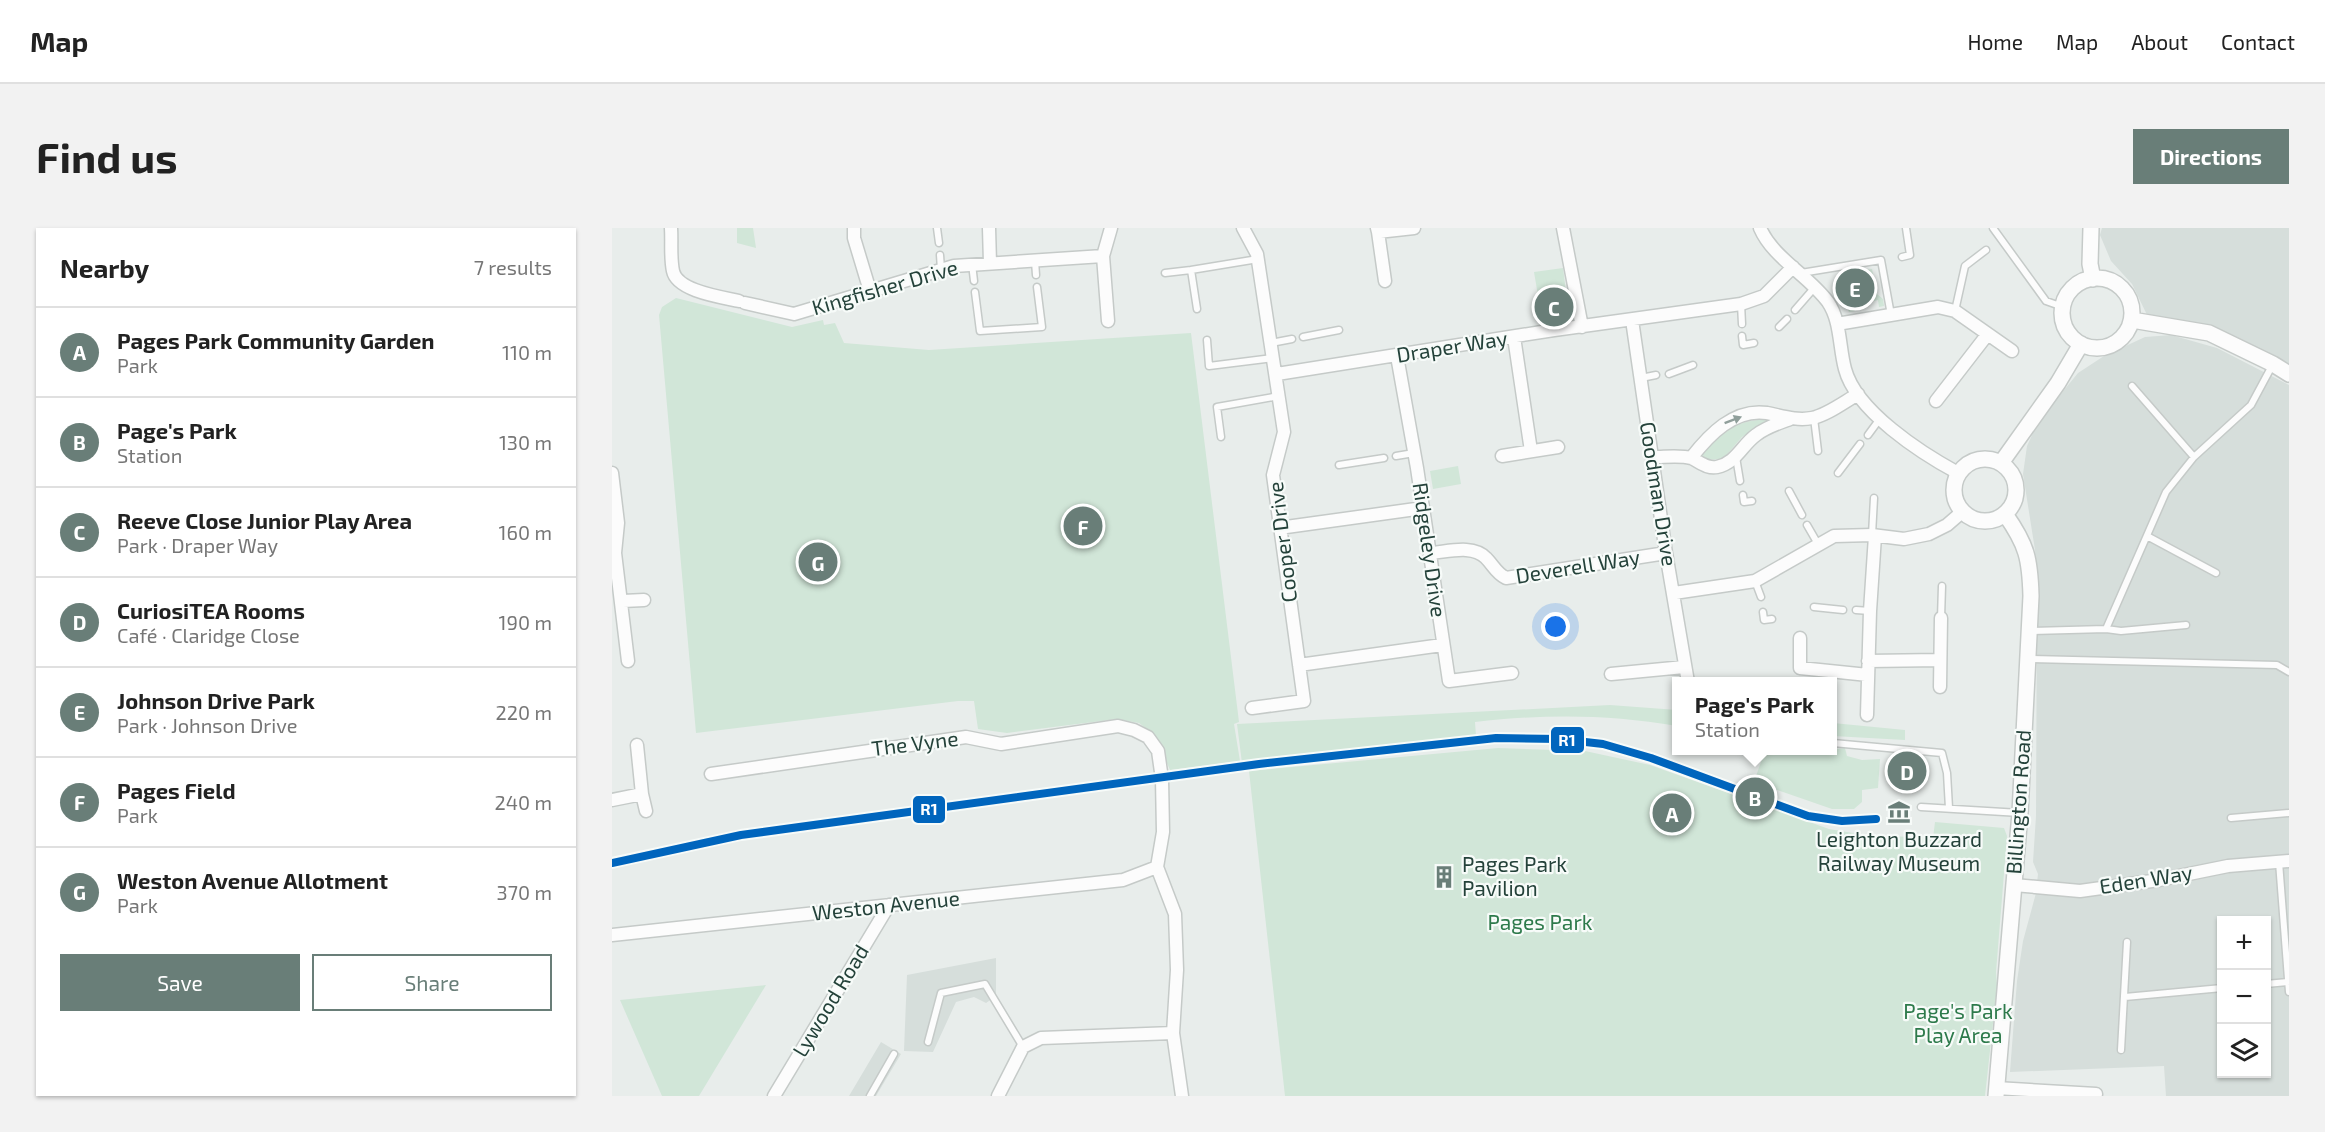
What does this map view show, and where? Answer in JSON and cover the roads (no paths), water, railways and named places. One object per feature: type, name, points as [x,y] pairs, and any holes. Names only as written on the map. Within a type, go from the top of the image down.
[{"type":"street","name":"Kingfisher Drive","points":[[670,228],[673,273],[680,283],[694,290],[794,314],[941,270],[972,264],[1103,256]]},
{"type":"street","points":[[854,228],[854,238],[870,291]]},
{"type":"street","points":[[989,228],[990,262]]},
{"type":"street","points":[[1108,321],[1103,256],[1111,228]]},
{"type":"street","name":"Cooper Drive","points":[[1243,228],[1258,259],[1280,396],[1284,432],[1273,475],[1304,701],[1252,708]]},
{"type":"street","points":[[1385,281],[1378,230],[1414,228]]},
{"type":"street","points":[[1563,228],[1582,327]]},
{"type":"street","points":[[1760,228],[1766,242],[1816,287],[1830,305],[1837,324],[1845,371],[1858,394],[1880,420],[1958,473]]},
{"type":"street","points":[[2091,228],[2090,264],[2093,279]]},
{"type":"street","name":"Draper Way","points":[[1277,374],[1741,304],[1764,297],[1797,270]]},
{"type":"street","points":[[2108,279],[2120,286],[2129,297],[2132,320],[2126,334],[2117,343],[2106,348],[2093,348],[2072,338],[2066,328],[2063,307],[2067,296],[2082,281],[2108,279]]},
{"type":"street","points":[[1837,324],[1938,307],[1955,311],[2012,351]]},
{"type":"street","name":"Goodman Drive","points":[[1632,320],[1687,677]]},
{"type":"street","points":[[2132,320],[2209,333],[2289,374]]},
{"type":"street","points":[[1936,401],[1987,335]]},
{"type":"street","points":[[1514,337],[1531,450]]},
{"type":"street","points":[[2001,463],[2058,383],[2081,344]]},
{"type":"street","name":"Ridgeley Drive","points":[[1397,356],[1423,507],[1449,681],[1512,673]]},
{"type":"street","points":[[1690,458],[1716,430],[1733,418],[1763,413],[1791,418],[1814,418],[1858,394]]},
{"type":"street","points":[[1654,457],[1690,458],[1700,464],[1716,467],[1729,462],[1745,444],[1758,434],[1791,418]]},
{"type":"street","points":[[1502,456],[1558,447]]},
{"type":"street","points":[[1982,458],[2001,463],[2009,470],[2016,488],[2012,506],[1997,519],[1979,521],[1962,512],[1953,494],[1953,484],[1958,473],[1964,466],[1982,458]]},
{"type":"street","points":[[612,473],[618,523],[615,553],[623,602],[628,661]]},
{"type":"street","points":[[1279,528],[1423,507]]},
{"type":"street","points":[[1674,593],[1755,581],[1834,536],[1874,535],[1904,539],[1929,534],[1947,525],[1962,512]]},
{"type":"street","name":"Billington Road","points":[[1996,1092],[2020,813],[2031,596],[2030,566],[2025,545],[2005,514]]},
{"type":"street","points":[[1867,715],[1874,535]]},
{"type":"street","name":"Deverell Way","points":[[1430,553],[1475,550],[1487,558],[1496,573],[1506,578],[1666,553]]},
{"type":"street","points":[[623,602],[644,600]]},
{"type":"street","points":[[1940,687],[1941,618]]},
{"type":"street","points":[[1800,638],[1800,668],[1868,675]]},
{"type":"street","points":[[1299,665],[1442,645]]},
{"type":"street","points":[[1868,661],[1940,660]]},
{"type":"street","points":[[1611,674],[1684,667]]},
{"type":"street","name":"The Vyne","points":[[711,774],[966,737],[1001,744],[1118,726],[1148,737],[1158,751],[1162,779],[1163,832],[1157,867]]},
{"type":"street","points":[[638,745],[642,794],[646,811]]},
{"type":"street","points":[[612,800],[642,794]]},
{"type":"street","name":"Eden Way","points":[[2013,885],[2080,891],[2159,880],[2228,866],[2284,862]]},
{"type":"street","points":[[1157,867],[1175,914],[1177,970],[1173,1033],[1182,1096]]},
{"type":"street","name":"Weston Avenue","points":[[612,935],[1123,880],[1157,867]]},
{"type":"street","name":"Lywood Road","points":[[774,1096],[889,905]]},
{"type":"street","points":[[998,1096],[1023,1047],[1041,1038],[1173,1033]]},
{"type":"street","points":[[1996,1092],[2096,1094]]},
{"type":"lane","points":[[937,228],[939,243]]},
{"type":"lane","points":[[1902,257],[1910,255],[1906,228]]},
{"type":"lane","points":[[1993,228],[2046,301],[2063,307]]},
{"type":"lane","points":[[1955,311],[1965,266],[1986,250]]},
{"type":"lane","points":[[940,255],[941,270]]},
{"type":"lane","points":[[1165,273],[1258,259]]},
{"type":"lane","points":[[1797,270],[1885,259],[1891,315]]},
{"type":"lane","points":[[1035,260],[1036,275]]},
{"type":"lane","points":[[972,264],[974,281]]},
{"type":"lane","points":[[1191,270],[1197,309]]},
{"type":"lane","points":[[975,292],[980,331],[1042,327],[1037,287]]},
{"type":"lane","points":[[1795,309],[1816,287]]},
{"type":"lane","points":[[1741,304],[1742,324]]},
{"type":"lane","points":[[1779,327],[1786,319]]},
{"type":"lane","points":[[1303,337],[1339,330]]},
{"type":"lane","points":[[1742,336],[1743,345],[1754,343]]},
{"type":"lane","points":[[1271,343],[1292,339]]},
{"type":"lane","points":[[1207,340],[1209,366],[1274,358]]},
{"type":"lane","points":[[2106,629],[2166,492],[2194,458],[2251,405],[2273,364]]},
{"type":"lane","points":[[1669,374],[1693,365]]},
{"type":"lane","points":[[1641,378],[1656,375]]},
{"type":"lane","points":[[2132,386],[2194,458]]},
{"type":"lane","points":[[1221,437],[1217,407],[1280,396]]},
{"type":"lane","points":[[1814,418],[1818,451]]},
{"type":"lane","points":[[1868,435],[1880,420]]},
{"type":"lane","points":[[1838,473],[1860,444]]},
{"type":"lane","points":[[1396,456],[1414,453]]},
{"type":"lane","points":[[1736,456],[1740,481]]},
{"type":"lane","points":[[1339,465],[1384,458]]},
{"type":"lane","points":[[1789,491],[1802,515]]},
{"type":"lane","points":[[1743,495],[1744,502],[1752,501]]},
{"type":"lane","points":[[1874,498],[1874,535]]},
{"type":"lane","points":[[1807,525],[1818,544]]},
{"type":"lane","points":[[2147,536],[2216,573]]},
{"type":"lane","points":[[1755,581],[1761,597]]},
{"type":"lane","points":[[1941,618],[1942,586]]},
{"type":"lane","points":[[1814,607],[1843,610]]},
{"type":"lane","points":[[1856,610],[1870,611]]},
{"type":"lane","points":[[1763,612],[1764,620],[1772,619]]},
{"type":"lane","points":[[2029,631],[2106,629],[2121,631],[2186,625]]},
{"type":"lane","points":[[2028,658],[2277,665],[2289,672]]},
{"type":"lane","points":[[1837,743],[1942,753],[1947,773],[1949,808]]},
{"type":"lane","points":[[1921,807],[2020,813]]},
{"type":"lane","points":[[2231,818],[2289,813]]},
{"type":"lane","name":"Eden Way","points":[[2284,862],[2289,992]]},
{"type":"lane","points":[[2121,1050],[2127,942]]},
{"type":"lane","points":[[2271,984],[2288,982]]},
{"type":"lane","points":[[928,1042],[941,993],[985,984],[1023,1047]]},
{"type":"lane","points":[[2125,997],[2217,988]]},
{"type":"lane","points":[[870,1096],[894,1054]]},
{"type":"place","name":"Johnson Drive Park","points":[[1855,288]]},
{"type":"place","name":"Reeve Close Junior Play Area","points":[[1554,307]]},
{"type":"place","name":"Pages Field","points":[[1083,526]]},
{"type":"place","name":"Weston Avenue Allotment","points":[[818,562]]},
{"type":"place","name":"CuriosiTEA Rooms","points":[[1907,771]]},
{"type":"place","name":"Page's Park","points":[[1755,797]]},
{"type":"place","name":"Leighton Buzzard Railway Museum","points":[[1899,812]]},
{"type":"place","name":"Pages Park Community Garden","points":[[1672,813]]},
{"type":"place","name":"Pages Park Pavilion","points":[[1444,877]]},
{"type":"park label","name":"Pages Park","points":[[1540,923]]},
{"type":"park label","name":"Page's Park Play Area","points":[[1958,1024]]}]
